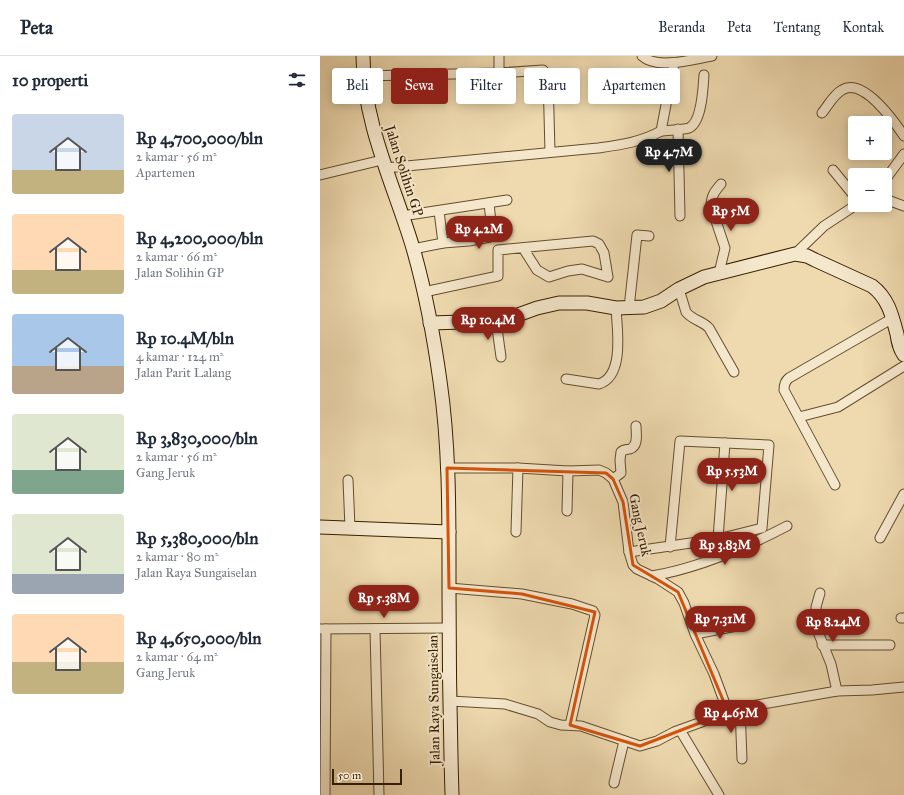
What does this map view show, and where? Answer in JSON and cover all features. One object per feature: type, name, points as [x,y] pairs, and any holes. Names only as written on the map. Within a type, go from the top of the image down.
[{"type":"main road","name":"Jalan Solihin GP","points":[[363,56],[363,68]]},
{"type":"main road","name":"Jalan Solihin GP","points":[[368,104],[373,128],[384,164],[413,249],[430,323],[440,382],[447,468],[449,532]]},
{"type":"main road","points":[[430,323],[496,321],[537,308],[559,303],[587,303],[616,308],[644,307],[661,301],[695,280],[795,254],[807,256],[872,286],[883,296],[893,318],[900,347],[904,355]]},
{"type":"main road","points":[[320,527],[449,532]]},
{"type":"main road","name":"Jalan Raya Sungaiselan","points":[[449,532],[452,795]]},
{"type":"street","points":[[499,56],[499,68]]},
{"type":"street","points":[[642,56],[647,60],[655,62],[674,62],[712,56]]},
{"type":"street","points":[[661,130],[674,62]]},
{"type":"street","points":[[516,72],[543,70],[548,76],[550,152]]},
{"type":"street","points":[[383,76],[456,74]]},
{"type":"street","points":[[320,175],[384,164],[598,148],[624,144],[648,137],[661,130],[689,128],[692,126],[696,118],[702,101],[704,76]]},
{"type":"street","points":[[822,113],[835,95],[848,88],[856,88],[876,102],[904,136]]},
{"type":"street","points":[[678,129],[680,216]]},
{"type":"street","points":[[892,170],[904,154]]},
{"type":"street","points":[[833,170],[848,188]]},
{"type":"street","points":[[719,273],[725,248],[711,206],[711,201],[715,191],[721,184]]},
{"type":"street","points":[[402,216],[507,200]]},
{"type":"street","points":[[892,202],[904,206]]},
{"type":"street","points":[[413,249],[492,236],[489,203]]},
{"type":"street","points":[[795,254],[824,226],[848,210]]},
{"type":"street","points":[[439,211],[443,243]]},
{"type":"street","points":[[629,308],[636,235],[648,236]]},
{"type":"street","points":[[424,292],[498,276],[498,250],[577,242],[592,241],[601,246],[604,253],[608,277],[582,269],[568,271],[549,277],[537,270],[523,248]]},
{"type":"street","points":[[679,289],[686,312],[709,328],[734,372]]},
{"type":"street","points":[[566,379],[598,384],[603,382],[611,375],[618,352],[616,308]]},
{"type":"street","points":[[835,485],[784,390],[786,381],[893,318]]},
{"type":"street","points":[[496,321],[501,357]]},
{"type":"street","points":[[799,417],[838,407],[904,366]]},
{"type":"street","points":[[613,479],[621,473],[621,452],[623,449],[633,448],[636,444],[636,426]]},
{"type":"street","points":[[629,552],[670,547],[718,539],[762,528],[769,445],[680,441],[670,547]]},
{"type":"street","points":[[718,539],[725,443]]},
{"type":"street","name":"Gang Jeruk","points":[[447,468],[518,468],[568,471],[599,470],[606,473],[613,479],[623,502],[629,552],[633,565],[637,569],[652,576],[678,592],[684,603],[695,634],[716,680],[728,712]]},
{"type":"street","points":[[516,532],[518,468]]},
{"type":"street","points":[[567,510],[568,471]]},
{"type":"street","points":[[348,480],[350,528]]},
{"type":"street","points":[[880,538],[904,494]]},
{"type":"street","points":[[652,576],[722,556],[787,526]]},
{"type":"street","points":[[449,588],[522,594],[572,604],[593,611],[595,615],[570,725]]},
{"type":"street","points":[[820,593],[816,607],[818,632],[831,664],[837,690]]},
{"type":"street","points":[[695,634],[742,625]]},
{"type":"street","points":[[326,795],[323,629],[449,628]]},
{"type":"street","points":[[375,629],[379,795]]},
{"type":"street","points":[[822,645],[890,645]]},
{"type":"street","points":[[450,701],[505,704],[538,714],[550,722],[561,725],[581,726],[640,746],[657,741],[680,730],[740,708],[837,690],[872,690],[904,687]]},
{"type":"street","points":[[740,708],[742,759]]},
{"type":"street","points":[[680,730],[719,795]]},
{"type":"street","points":[[614,783],[624,741]]},
{"type":"highlighted area","points":[[447,468],[606,473],[613,479],[623,502],[633,565],[678,592],[728,712],[640,746],[570,725],[595,612],[522,594],[449,588]]}]
